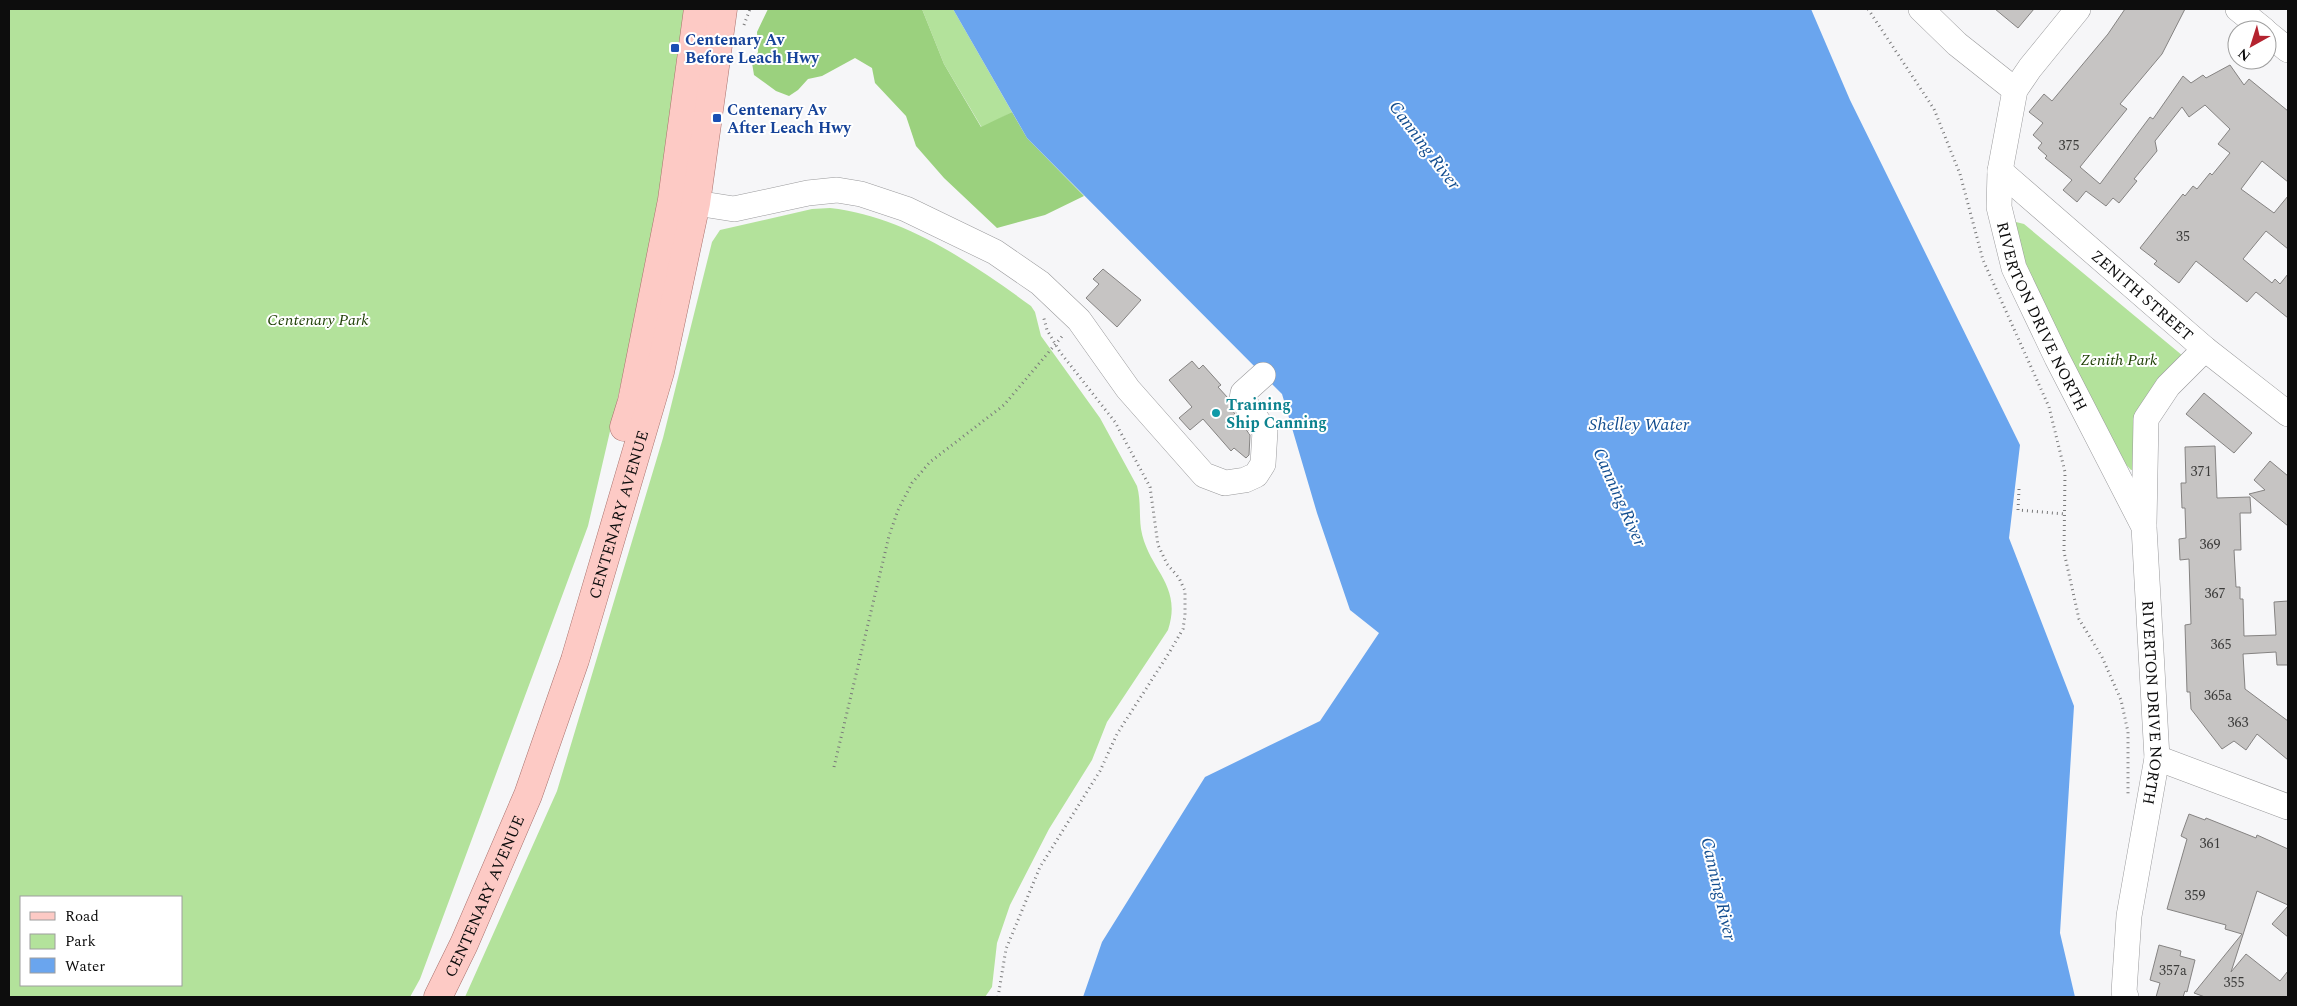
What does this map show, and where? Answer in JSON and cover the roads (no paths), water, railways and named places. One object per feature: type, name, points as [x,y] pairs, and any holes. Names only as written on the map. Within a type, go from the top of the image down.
[{"type":"main road","name":"CENTENARY AVENUE","points":[[438,997],[464,944],[528,796],[575,660],[660,372],[684,201],[698,9]]},
{"type":"main road","name":"CENTENARY AVENUE","points":[[421,997],[448,942],[503,813],[539,717],[568,627],[632,401],[684,201],[723,9]]},
{"type":"street","points":[[1921,9],[1957,44],[2016,90],[2030,68],[2078,9]]},
{"type":"street","points":[[2238,9],[2252,20]]},
{"type":"street","points":[[2277,41],[2288,50]]},
{"type":"street","name":"RIVERTON DRIVE NORTH","points":[[2016,90],[2000,171],[1999,207],[2014,268],[2061,367],[2144,527]]},
{"type":"street","name":"ZENITH STREET","points":[[2000,171],[2205,349],[2288,414]]},
{"type":"street","points":[[684,201],[734,209],[808,193],[837,190],[861,194],[906,209],[995,252],[1040,283],[1080,320],[1128,389],[1204,475],[1214,480],[1225,483],[1245,480],[1256,475],[1263,464],[1265,431],[1242,399],[1243,393],[1263,375]]},
{"type":"street","name":"RIVERTON DRIVE NORTH","points":[[2126,997],[2124,992],[2129,916],[2157,758],[2144,527],[2146,419],[2168,386],[2205,349]]},
{"type":"street","points":[[2157,758],[2288,807]]},
{"type":"water","name":"Shelley Water","points":[[953,9],[1811,9],[1850,100],[2020,445],[2009,538],[2074,706],[2060,933],[2075,997],[1083,997],[1102,942],[1205,777],[1320,721],[1379,633],[1350,610],[1317,513],[1282,394],[1027,138]]},
{"type":"place","name":"Centenary Av Before Leach Hwy","points":[[675,48]]},
{"type":"place","name":"Centenary Av After Leach Hwy","points":[[717,118]]},
{"type":"place","name":"Training Ship Canning","points":[[1216,413]]},
{"type":"water label","name":"Canning River","points":[[1425,145]]},
{"type":"water label","name":"Canning River","points":[[1620,497]]},
{"type":"water label","name":"Canning River","points":[[1719,889]]},
{"type":"park label","name":"Centenary Park","points":[[318,319]]},
{"type":"park label","name":"Zenith Park","points":[[2119,359]]}]
